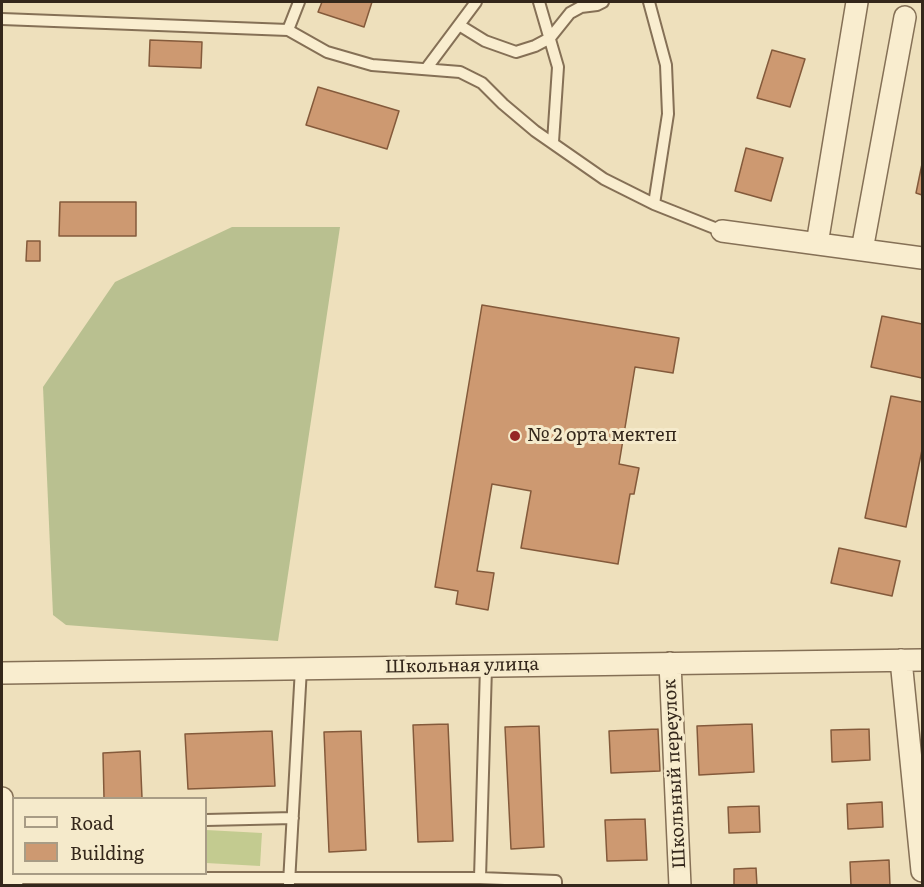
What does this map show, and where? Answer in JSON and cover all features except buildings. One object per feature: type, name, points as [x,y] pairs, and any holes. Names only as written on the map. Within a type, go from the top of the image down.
[{"type":"street","points":[[817,244],[857,2]]},
{"type":"street","points":[[862,250],[905,17]]},
{"type":"street","points":[[722,231],[922,258]]},
{"type":"street","points":[[901,660],[922,871]]},
{"type":"street","name":"Школьная улица","points":[[2,673],[922,660]]},
{"type":"street","name":"Школьный переулок","points":[[670,663],[680,885]]},
{"type":"street","points":[[2,798],[12,881]]},
{"type":"lane","points":[[288,30],[299,2]]},
{"type":"lane","points":[[539,2],[558,67],[554,142]]},
{"type":"lane","points":[[459,25],[485,41],[516,52],[550,38],[570,13],[581,7],[603,2]]},
{"type":"lane","points":[[649,2],[666,66],[668,114],[654,204]]},
{"type":"lane","points":[[426,69],[472,4]]},
{"type":"lane","points":[[2,19],[288,30],[327,52],[372,65],[460,72],[482,83],[535,131],[554,142],[604,179],[654,204],[722,231]]},
{"type":"lane","points":[[480,878],[486,667]]},
{"type":"lane","points":[[289,882],[301,668]]},
{"type":"lane","points":[[207,820],[293,818]]},
{"type":"lane","points":[[12,881],[162,876],[289,882],[480,878],[556,881],[556,885]]},
{"type":"green space","points":[[232,227],[340,227],[278,641],[66,625],[53,615],[43,387],[115,282]]},
{"type":"green space","points":[[207,830],[262,833],[260,866],[207,863]]},
{"type":"place","name":"№ 2 орта мектеп","points":[[515,436]]}]
